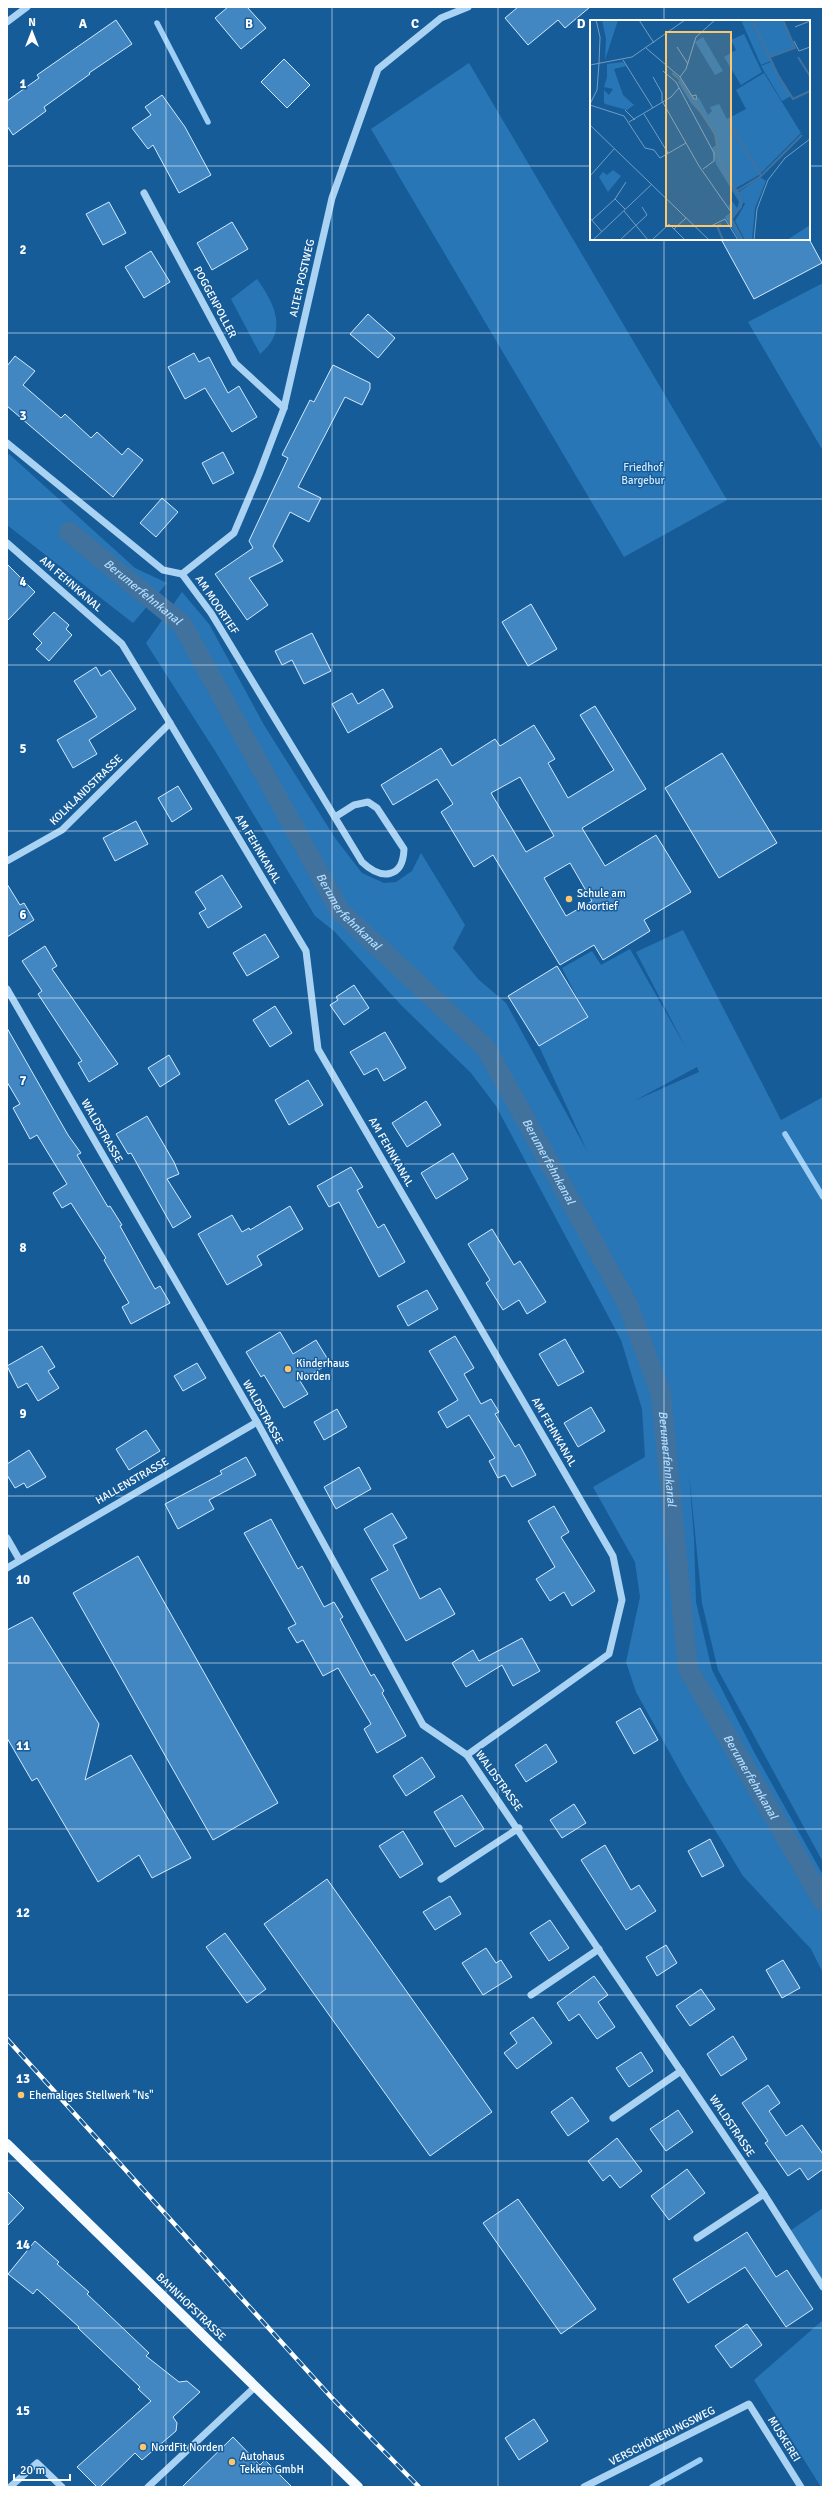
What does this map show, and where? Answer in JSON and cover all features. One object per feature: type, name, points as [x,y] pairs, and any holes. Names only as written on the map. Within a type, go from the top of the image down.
[{"type":"main road","name":"BAHNHOFSTRASSE","points":[[7,2144],[358,2487]]},
{"type":"street","points":[[7,22],[27,7]]},
{"type":"street","name":"ALTER POSTWEG","points":[[182,574],[234,533],[284,408],[332,198],[378,69],[440,18],[468,7]]},
{"type":"street","name":"POGGENPOLLER","points":[[144,193],[235,363],[284,408]]},
{"type":"street","name":"AM MOORTIEF","points":[[7,443],[163,570],[182,574],[211,613],[362,862],[372,871],[389,874],[394,873],[400,867],[404,849],[377,808],[368,802],[354,805],[335,817]]},
{"type":"street","name":"AM FEHNKANAL","points":[[7,542],[122,644],[170,723],[306,951],[318,1049],[613,1556],[622,1600],[609,1654],[467,1755]]},
{"type":"street","name":"KOLKLANDSTRASSE","points":[[7,862],[62,830],[170,723]]},
{"type":"street","name":"WALDSTRASSE","points":[[7,989],[257,1422],[423,1724],[467,1755],[519,1828],[764,2194],[823,2287]]},
{"type":"street","name":"HALLENSTRASSE","points":[[7,1568],[19,1559],[257,1422]]},
{"type":"street","points":[[7,1538],[19,1559]]},
{"type":"street","name":"WALDSTRASSE","points":[[441,1879],[519,1828]]},
{"type":"street","points":[[531,1995],[599,1949]]},
{"type":"street","points":[[613,2118],[681,2071]]},
{"type":"street","points":[[697,2238],[764,2194]]},
{"type":"street","points":[[148,2487],[256,2386]]},
{"type":"street","name":"VERSCHÖNERUNGSWEG","points":[[584,2487],[749,2404]]},
{"type":"street","name":"MUSKEREI","points":[[749,2404],[801,2487]]},
{"type":"street","points":[[10,2487],[37,2463],[62,2487]]},
{"type":"green space","name":"Friedhof Bargebur","points":[[469,63],[727,500],[624,557],[371,129]]},
{"type":"green space","points":[[257,279],[269,298],[276,317],[274,336],[269,345],[260,354],[231,299]]},
{"type":"green space","points":[[823,283],[823,451],[748,322]]},
{"type":"green space","points":[[9,454],[135,568],[167,583],[133,623],[7,525],[7,457]]},
{"type":"green space","points":[[182,592],[209,624],[264,725],[335,838],[362,873],[384,883],[396,882],[412,871],[421,853],[465,925],[453,948],[478,979],[506,1003],[587,1151],[539,1046],[587,1017],[562,968],[592,951],[601,965],[630,949],[686,1048],[636,952],[683,930],[781,1120],[823,1097],[823,1862],[718,1670],[702,1603],[689,1472],[694,1539],[696,1602],[712,1670],[754,1752],[823,1875],[823,1973],[811,1949],[743,1876],[686,1782],[636,1692],[626,1662],[640,1597],[635,1562],[593,1487],[645,1457],[642,1409],[621,1340],[496,1106],[471,1073],[402,1006],[334,931],[315,916],[217,754],[146,643]],"holes":[[[697,1067],[699,1072],[634,1101]]]},
{"type":"green space","points":[[823,2208],[823,2287],[787,2233]]},
{"type":"green space","points":[[823,2320],[823,2487],[821,2487],[754,2380]]},
{"type":"building","points":[[228,7],[247,7],[266,28],[241,49],[215,18]]},
{"type":"building","points":[[518,7],[590,7],[565,28],[558,20],[528,45],[505,18]]},
{"type":"building","points":[[116,20],[132,44],[89,73],[90,74],[44,107],[46,111],[13,135],[7,126],[7,101],[39,78],[37,75]]},
{"type":"building","points":[[284,59],[310,85],[287,108],[261,82]]},
{"type":"building","points":[[162,95],[185,127],[211,175],[179,193],[153,145],[148,149],[132,128],[151,115],[145,107]]},
{"type":"building","points":[[109,202],[126,233],[103,245],[86,214]]},
{"type":"building","points":[[232,222],[248,249],[212,270],[197,243]]},
{"type":"building","points":[[722,240],[810,240],[822,263],[754,299]]},
{"type":"building","points":[[151,251],[170,282],[144,298],[125,267]]},
{"type":"building","points":[[368,314],[395,338],[378,358],[350,334]]},
{"type":"building","points":[[194,353],[199,362],[209,357],[228,393],[239,386],[257,417],[232,432],[205,388],[185,399],[168,367]]},
{"type":"building","points":[[15,356],[35,371],[23,385],[61,418],[65,414],[91,438],[97,432],[122,455],[128,448],[143,460],[113,497],[7,406],[7,366]]},
{"type":"building","points":[[333,365],[370,383],[370,389],[362,405],[345,397],[298,487],[321,498],[309,522],[290,512],[273,546],[283,561],[249,578],[268,605],[247,620],[215,574],[253,548],[249,541],[288,458],[282,455],[310,400],[314,402]]},
{"type":"building","points":[[223,452],[234,473],[213,484],[202,463]]},
{"type":"building","points":[[162,498],[178,512],[156,537],[140,523]]},
{"type":"building","points":[[7,564],[35,592],[7,621]]},
{"type":"building","points":[[531,604],[557,649],[528,666],[502,622]]},
{"type":"building","points":[[54,612],[69,625],[66,629],[72,635],[49,661],[36,649],[42,643],[33,634]]},
{"type":"building","points":[[312,633],[331,671],[304,684],[292,660],[282,665],[275,651]]},
{"type":"building","points":[[96,667],[101,676],[110,670],[136,709],[89,740],[97,754],[73,768],[57,740],[97,717],[74,681]]},
{"type":"building","points":[[383,689],[393,707],[348,733],[332,704],[352,693],[358,704]]},
{"type":"building","name":"Schule am Moortief","points":[[595,706],[646,789],[582,828],[605,866],[656,835],[691,892],[644,920],[650,931],[603,960],[594,945],[560,965],[493,855],[474,867],[441,812],[453,804],[437,779],[393,805],[381,785],[441,748],[452,766],[495,739],[500,746],[534,725],[555,759],[548,763],[568,798],[614,770],[580,715]],"holes":[[[520,777],[554,836],[526,852],[491,793]],[[570,863],[592,901],[566,916],[544,878]]]},
{"type":"building","points":[[722,753],[777,843],[719,878],[665,788]]},
{"type":"building","points":[[178,786],[192,809],[172,822],[158,798]]},
{"type":"building","points":[[136,821],[148,844],[115,861],[103,838]]},
{"type":"building","points":[[222,875],[242,907],[208,928],[199,913],[206,909],[195,892]]},
{"type":"building","points":[[7,884],[20,905],[24,903],[34,920],[7,937]]},
{"type":"building","points":[[265,934],[279,957],[247,976],[233,953]]},
{"type":"building","points":[[45,946],[57,966],[52,969],[118,1064],[89,1082],[78,1063],[82,1061],[38,994],[42,991],[22,961]]},
{"type":"building","points":[[557,966],[588,1017],[539,1046],[508,996]]},
{"type":"building","points":[[354,985],[369,1008],[344,1025],[330,1005],[338,1000],[336,997]]},
{"type":"building","points":[[275,1006],[292,1033],[270,1047],[253,1020]]},
{"type":"building","points":[[7,1028],[68,1135],[81,1153],[77,1155],[108,1207],[110,1206],[122,1225],[120,1226],[155,1289],[160,1286],[170,1303],[131,1324],[122,1307],[129,1303],[104,1260],[106,1258],[71,1203],[62,1208],[53,1193],[67,1184],[37,1135],[30,1139],[13,1108],[20,1104],[7,1082]]},
{"type":"building","points":[[385,1032],[406,1068],[384,1081],[377,1068],[364,1075],[350,1052]]},
{"type":"building","points":[[169,1055],[180,1074],[160,1087],[148,1068]]},
{"type":"building","points":[[308,1080],[323,1105],[289,1125],[275,1100]]},
{"type":"building","points":[[426,1101],[441,1125],[407,1147],[392,1123]]},
{"type":"building","points":[[147,1116],[174,1162],[179,1174],[167,1179],[191,1217],[173,1228],[131,1153],[128,1154],[116,1134]]},
{"type":"building","points":[[453,1153],[468,1179],[436,1199],[421,1173]]},
{"type":"building","points":[[351,1167],[363,1187],[357,1190],[378,1228],[384,1224],[405,1262],[379,1277],[339,1202],[329,1207],[317,1186]]},
{"type":"building","points":[[290,1206],[303,1229],[257,1256],[262,1265],[227,1285],[198,1234],[232,1215],[242,1232],[249,1228],[250,1230]]},
{"type":"building","points":[[492,1229],[514,1265],[520,1261],[546,1302],[527,1314],[519,1300],[503,1310],[486,1283],[490,1280],[468,1244]]},
{"type":"building","points":[[427,1290],[438,1309],[408,1326],[397,1306]]},
{"type":"building","name":"Kinderhaus Norden","points":[[280,1332],[293,1354],[316,1340],[330,1363],[300,1381],[308,1394],[284,1408],[264,1375],[261,1377],[246,1352]]},
{"type":"building","points":[[455,1336],[474,1368],[464,1374],[481,1404],[491,1399],[499,1412],[495,1414],[515,1447],[519,1444],[536,1475],[512,1487],[505,1475],[498,1478],[489,1461],[495,1458],[469,1415],[447,1428],[438,1412],[458,1400],[429,1351]]},
{"type":"building","points":[[565,1339],[584,1372],[558,1386],[539,1354]]},
{"type":"building","points":[[42,1346],[55,1367],[48,1371],[59,1388],[38,1401],[27,1383],[18,1388],[7,1366]]},
{"type":"building","points":[[197,1363],[206,1378],[183,1391],[174,1376]]},
{"type":"building","points":[[591,1407],[605,1431],[578,1447],[564,1423]]},
{"type":"building","points":[[337,1409],[347,1427],[324,1440],[314,1422]]},
{"type":"building","points":[[146,1430],[160,1451],[129,1470],[116,1449]]},
{"type":"building","points":[[29,1450],[46,1477],[27,1488],[24,1483],[15,1488],[7,1475],[7,1464]]},
{"type":"building","points":[[246,1457],[256,1475],[209,1500],[214,1509],[178,1529],[165,1504],[222,1474],[220,1471]]},
{"type":"building","points":[[359,1467],[371,1489],[336,1509],[324,1487]]},
{"type":"building","points":[[554,1506],[569,1532],[561,1537],[595,1591],[572,1606],[564,1592],[550,1601],[536,1579],[555,1567],[528,1521]]},
{"type":"building","points":[[392,1513],[407,1538],[393,1545],[420,1599],[440,1588],[455,1614],[406,1641],[371,1579],[388,1570],[364,1529]]},
{"type":"building","points":[[271,1519],[298,1569],[302,1566],[324,1607],[334,1602],[343,1617],[340,1619],[371,1676],[374,1674],[384,1691],[382,1693],[406,1736],[377,1753],[364,1729],[371,1724],[338,1668],[323,1676],[303,1640],[297,1643],[288,1628],[296,1624],[244,1533]]},
{"type":"building","points":[[138,1556],[278,1803],[213,1840],[73,1593]]},
{"type":"building","points":[[32,1617],[99,1724],[85,1780],[131,1755],[191,1858],[152,1878],[139,1855],[98,1882],[37,1778],[32,1781],[7,1738],[7,1630]]},
{"type":"building","points":[[522,1638],[540,1671],[513,1686],[502,1665],[466,1687],[452,1663],[473,1650],[479,1661]]},
{"type":"building","points":[[640,1708],[658,1740],[634,1754],[616,1722]]},
{"type":"building","points":[[546,1744],[557,1762],[526,1782],[515,1765]]},
{"type":"building","points":[[422,1757],[435,1777],[406,1796],[393,1776]]},
{"type":"building","points":[[462,1795],[484,1829],[455,1847],[434,1812]]},
{"type":"building","points":[[574,1804],[586,1823],[562,1838],[550,1820]]},
{"type":"building","points":[[403,1831],[423,1864],[400,1878],[379,1846]]},
{"type":"building","points":[[710,1839],[724,1866],[702,1877],[688,1851]]},
{"type":"building","points":[[605,1845],[631,1890],[639,1885],[656,1911],[626,1930],[581,1860]]},
{"type":"building","points":[[327,1879],[492,2112],[430,2156],[264,1924]]},
{"type":"building","points":[[450,1896],[461,1914],[435,1930],[423,1912]]},
{"type":"building","points":[[550,1920],[569,1948],[549,1961],[530,1933]]},
{"type":"building","points":[[225,1933],[266,1989],[247,2003],[206,1947]]},
{"type":"building","points":[[666,1945],[677,1963],[657,1976],[646,1957]]},
{"type":"building","points":[[486,1948],[496,1963],[501,1960],[512,1977],[483,1995],[462,1963]]},
{"type":"building","points":[[783,1960],[800,1988],[782,1998],[766,1970]]},
{"type":"building","points":[[594,1976],[608,1995],[598,2002],[615,2027],[597,2039],[579,2014],[569,2021],[557,2003]]},
{"type":"building","points":[[701,1989],[715,2009],[690,2026],[676,2006]]},
{"type":"building","points":[[533,2017],[552,2043],[517,2069],[504,2053],[517,2043],[510,2033]]},
{"type":"building","points":[[733,2036],[747,2059],[721,2076],[707,2054]]},
{"type":"building","points":[[641,2052],[653,2071],[629,2087],[616,2068]]},
{"type":"building","points":[[768,2085],[780,2103],[769,2111],[786,2136],[802,2125],[823,2154],[823,2169],[808,2180],[800,2168],[788,2176],[765,2143],[768,2141],[742,2103]]},
{"type":"building","points":[[572,2097],[589,2121],[568,2136],[551,2112]]},
{"type":"building","points":[[678,2110],[693,2132],[666,2151],[650,2129]]},
{"type":"building","points":[[617,2138],[642,2171],[620,2188],[610,2175],[603,2181],[588,2161]]},
{"type":"building","points":[[687,2169],[705,2193],[669,2220],[651,2196]]},
{"type":"building","points":[[7,2191],[24,2208],[7,2226]]},
{"type":"building","points":[[518,2199],[596,2309],[561,2334],[483,2223]]},
{"type":"building","points":[[747,2232],[776,2277],[787,2270],[813,2309],[786,2327],[745,2267],[688,2303],[673,2279]]},
{"type":"building","points":[[35,2241],[59,2262],[57,2264],[89,2292],[87,2294],[149,2353],[146,2356],[179,2382],[187,2381],[200,2392],[173,2417],[177,2423],[176,2431],[142,2460],[135,2453],[100,2487],[97,2487],[77,2467],[151,2401],[138,2389],[140,2387],[78,2328],[79,2327],[37,2289],[33,2294],[8,2274]]},
{"type":"building","points":[[747,2324],[762,2345],[731,2368],[715,2346]]},
{"type":"building","points":[[534,2419],[548,2441],[519,2460],[505,2438]]},
{"type":"building","name":"Autohaus Tekken GmbH","points":[[233,2437],[260,2465],[265,2460],[292,2487],[182,2487]]},
{"type":"waterway","points":[[157,23],[208,122]]},
{"type":"waterway","name":"Berumerfehnkanal","points":[[69,532],[182,624],[340,911],[486,1048],[628,1305],[661,1394],[688,1669],[823,1901]]},
{"type":"waterway","points":[[785,1134],[823,1197]]},
{"type":"waterway","points":[[652,2487],[700,2460]]},
{"type":"railway","points":[[7,2039],[331,2397],[419,2487]]},
{"type":"place","name":"Schule am Moortief","points":[[569,899]]},
{"type":"place","name":"Kinderhaus Norden","points":[[288,1369]]},
{"type":"place","name":"Ehemaliges Stellwerk \"Ns\"","points":[[21,2095]]},
{"type":"place","name":"NordFit Norden","points":[[143,2447]]},
{"type":"place","name":"Autohaus Tekken GmbH","points":[[232,2462]]}]
